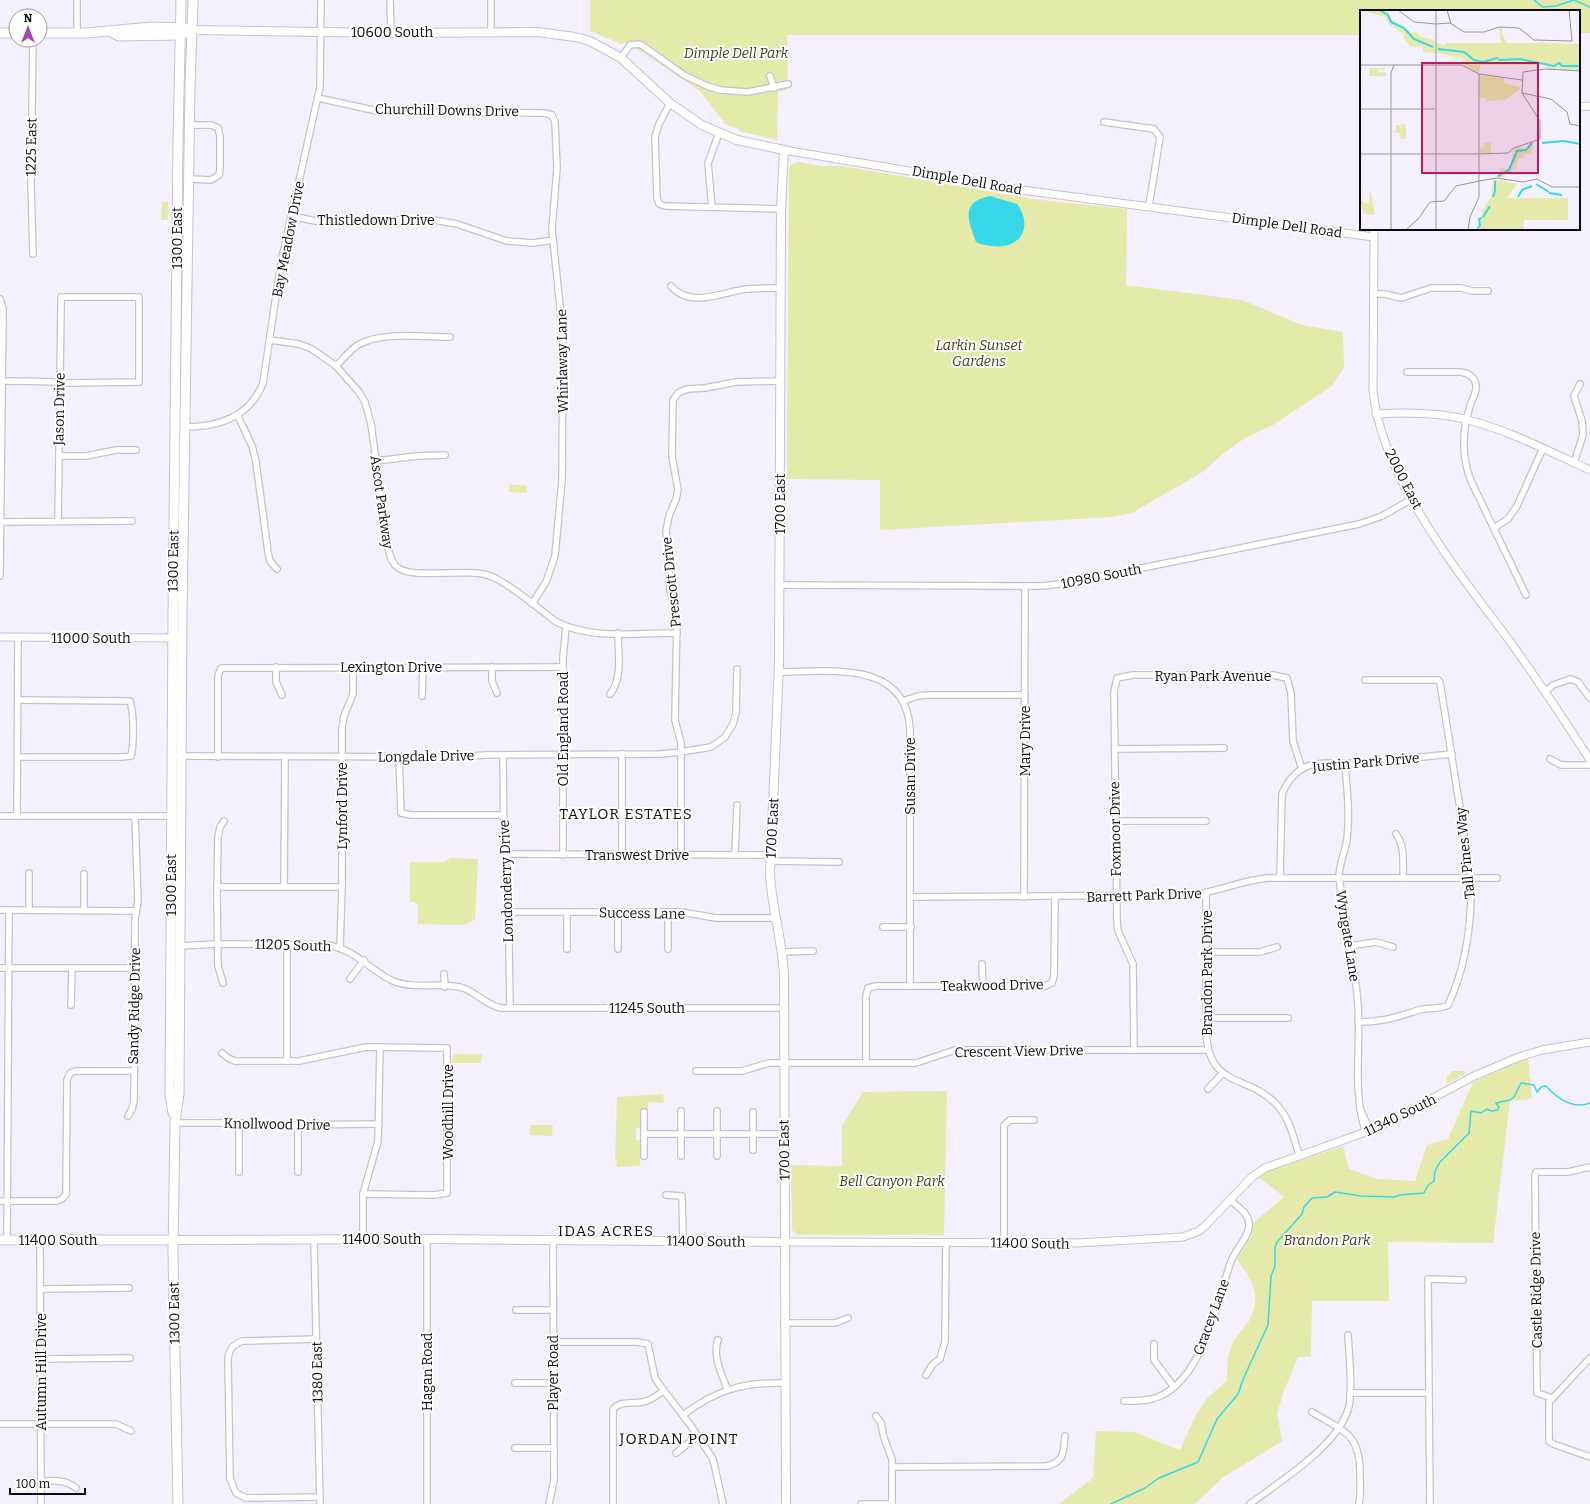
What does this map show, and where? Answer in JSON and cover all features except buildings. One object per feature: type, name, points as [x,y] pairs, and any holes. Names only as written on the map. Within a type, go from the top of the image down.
[{"type":"main road","name":"1300 East","points":[[175,1123],[170,1095],[176,816],[176,376],[181,0]]},
{"type":"main road","name":"1300 East","points":[[177,638],[185,427],[193,0]]},
{"type":"main road","name":"10600 South","points":[[48,34],[111,32],[118,29],[391,33],[548,32],[590,41]]},
{"type":"main road","name":"Dimple Dell Road","points":[[590,41],[621,58],[670,103],[696,121],[719,133],[756,145],[784,150]]},
{"type":"main road","name":"1700 East","points":[[784,150],[781,209],[779,672],[770,858],[771,889],[782,952],[786,1504]]},
{"type":"main road","points":[[176,376],[179,390],[179,422],[185,427]]},
{"type":"main road","name":"1300 East","points":[[176,816],[180,946],[179,1093],[175,1123],[173,1240],[178,1504]]},
{"type":"main road","name":"11400 South","points":[[3,1240],[426,1239],[785,1242]]},
{"type":"street","points":[[77,34],[78,0]]},
{"type":"street","name":"Bay Meadow Drive","points":[[185,427],[210,426],[238,416],[251,404],[260,391],[266,372],[279,277],[318,98],[321,75],[321,0]]},
{"type":"street","points":[[390,0],[391,33]]},
{"type":"street","points":[[491,0],[491,33]]},
{"type":"street","points":[[621,58],[630,45],[639,44],[684,75],[707,86],[720,90],[748,92],[788,84]]},
{"type":"street","name":"1225 East","points":[[33,48],[31,184],[33,254]]},
{"type":"street","points":[[770,76],[774,88]]},
{"type":"street","name":"Churchill Downs Drive","points":[[318,98],[382,112],[535,112],[552,115]]},
{"type":"street","points":[[670,103],[659,124],[655,137],[657,196],[659,204],[665,206],[781,209]]},
{"type":"street","points":[[1580,108],[1590,106]]},
{"type":"street","name":"Whirlaway Lane","points":[[532,604],[546,582],[556,556],[562,480],[563,336],[553,240],[553,208],[557,168],[557,132],[552,115]]},
{"type":"street","points":[[1104,122],[1154,129],[1160,137],[1150,206]]},
{"type":"street","points":[[189,179],[211,180],[219,175],[220,136],[218,128],[214,126],[190,125]]},
{"type":"street","points":[[712,207],[708,163],[719,133]]},
{"type":"street","name":"Dimple Dell Road","points":[[784,150],[1022,190],[1374,233]]},
{"type":"street","name":"Thistledown Drive","points":[[292,216],[315,221],[331,222],[428,219],[457,224],[507,241],[533,243],[553,240]]},
{"type":"street","name":"2000 East","points":[[1374,233],[1373,390],[1376,414],[1392,460],[1412,499],[1471,589],[1546,691],[1590,760]]},
{"type":"street","points":[[671,286],[682,296],[696,298],[709,298],[746,289],[781,288]]},
{"type":"street","points":[[1373,294],[1384,294],[1401,298],[1431,288],[1461,288],[1472,291],[1488,292]]},
{"type":"street","name":"Jason Drive","points":[[58,521],[61,297],[139,297],[139,382],[60,382]]},
{"type":"street","points":[[0,299],[3,309],[0,576]]},
{"type":"street","points":[[336,366],[358,345],[369,340],[387,337],[450,337]]},
{"type":"street","name":"Ascot Parkway","points":[[270,340],[299,344],[312,349],[336,366],[352,382],[365,402],[371,424],[388,548],[393,562],[398,567],[414,572],[466,572],[484,574],[502,582],[566,627],[592,633],[677,633]]},
{"type":"street","points":[[1407,372],[1461,372],[1471,376],[1476,384],[1476,390],[1466,419],[1463,446],[1467,471],[1526,594]]},
{"type":"street","points":[[1,381],[60,382]]},
{"type":"street","name":"Prescott Drive","points":[[680,855],[681,752],[675,720],[677,633],[676,608],[669,582],[669,554],[666,531],[669,516],[676,500],[678,490],[672,456],[673,400],[678,393],[687,389],[711,388],[746,381],[780,381]]},
{"type":"street","points":[[1574,463],[1583,435],[1582,421],[1574,396],[1580,384]]},
{"type":"street","points":[[1376,414],[1432,414],[1466,419],[1502,431],[1590,470]]},
{"type":"street","points":[[238,416],[252,446],[256,462],[268,552],[270,561],[276,569]]},
{"type":"street","points":[[1494,528],[1508,519],[1517,506],[1543,448]]},
{"type":"street","points":[[59,456],[86,456],[116,450],[136,450]]},
{"type":"street","points":[[376,461],[417,456],[445,455]]},
{"type":"street","name":"10980 South","points":[[779,585],[1025,586],[1068,583],[1359,524],[1382,516],[1412,499]]},
{"type":"street","points":[[1,522],[132,521]]},
{"type":"street","name":"Mary Drive","points":[[1024,897],[1025,586]]},
{"type":"street","name":"Old England Road","points":[[563,854],[563,667],[566,627]]},
{"type":"street","points":[[610,694],[616,687],[618,678],[618,633]]},
{"type":"street","name":"11000 South","points":[[0,637],[177,638]]},
{"type":"street","points":[[17,816],[18,637]]},
{"type":"street","name":"Lexington Drive","points":[[218,757],[219,669],[233,667],[563,667]]},
{"type":"street","points":[[276,667],[276,682],[282,695]]},
{"type":"street","name":"Lynford Drive","points":[[340,947],[343,722],[353,694],[354,667]]},
{"type":"street","points":[[422,667],[422,696]]},
{"type":"street","points":[[492,667],[492,681],[497,693]]},
{"type":"street","name":"Longdale Drive","points":[[176,756],[460,758],[503,755],[681,752],[711,747],[719,742],[730,731],[736,713],[737,669]]},
{"type":"street","name":"Susan Drive","points":[[779,672],[849,672],[870,675],[887,684],[903,701],[908,715],[910,729],[910,986]]},
{"type":"street","name":"Ryan Park Avenue","points":[[1117,678],[1133,675],[1273,675],[1287,678],[1291,693],[1293,741],[1302,769]]},
{"type":"street","name":"Foxmoor Drive","points":[[1117,678],[1114,692],[1116,897],[1118,931],[1130,955],[1134,973],[1134,1050]]},
{"type":"street","points":[[1546,691],[1553,685],[1571,679],[1578,682],[1590,698]]},
{"type":"street","name":"Tall Pines Way","points":[[1358,1022],[1389,1020],[1424,1009],[1444,1007],[1448,1005],[1462,967],[1467,949],[1470,928],[1471,878],[1442,688],[1438,680],[1365,680]]},
{"type":"street","points":[[903,701],[918,696],[927,695],[1025,695]]},
{"type":"street","points":[[18,700],[130,702],[132,709],[131,756],[122,758],[18,757]]},
{"type":"street","points":[[1115,749],[1224,748]]},
{"type":"street","points":[[622,754],[622,855]]},
{"type":"street","name":"Justin Park Drive","points":[[1280,878],[1282,794],[1289,780],[1302,769],[1315,764],[1344,764],[1452,754]]},
{"type":"street","name":"Londonderry Drive","points":[[503,755],[504,854],[508,876],[510,1008]]},
{"type":"street","points":[[284,887],[285,757]]},
{"type":"street","points":[[399,757],[401,813],[503,815]]},
{"type":"street","points":[[1550,759],[1561,765],[1590,765]]},
{"type":"street","name":"Wyngate Lane","points":[[1344,764],[1348,790],[1348,832],[1339,868],[1339,878],[1358,1000],[1358,1095],[1360,1117],[1368,1132]]},
{"type":"street","points":[[735,855],[737,805]]},
{"type":"street","points":[[0,816],[176,816]]},
{"type":"street","name":"Sandy Ridge Drive","points":[[7,1201],[57,1201],[62,1200],[66,1194],[67,1080],[70,1073],[76,1071],[134,1071],[136,911],[138,901],[135,816]]},
{"type":"street","points":[[223,983],[218,966],[218,836],[220,827],[224,821]]},
{"type":"street","points":[[1115,821],[1206,821]]},
{"type":"street","points":[[1396,834],[1403,848],[1403,878]]},
{"type":"street","name":"Transwest Drive","points":[[504,854],[735,855],[839,862]]},
{"type":"street","points":[[29,873],[29,910]]},
{"type":"street","points":[[84,874],[84,911]]},
{"type":"street","name":"Barrett Park Drive","points":[[910,897],[1116,897],[1206,893],[1252,880],[1280,878],[1496,878]]},
{"type":"street","points":[[218,887],[342,887]]},
{"type":"street","name":"Brandon Park Drive","points":[[1206,893],[1206,1018],[1208,1050],[1211,1058],[1223,1073],[1231,1079],[1264,1094],[1274,1102],[1289,1122],[1299,1155]]},
{"type":"street","name":"Teakwood Drive","points":[[866,1063],[866,996],[868,988],[876,986],[1045,986],[1052,983],[1054,976],[1054,897]]},
{"type":"street","points":[[0,910],[136,911]]},
{"type":"street","points":[[3,1240],[7,1201],[9,910]]},
{"type":"street","name":"Success Lane","points":[[509,912],[668,912],[689,913],[716,918],[776,918]]},
{"type":"street","points":[[567,912],[567,949]]},
{"type":"street","points":[[618,912],[618,949]]},
{"type":"street","points":[[668,912],[668,949]]},
{"type":"street","points":[[883,927],[911,927]]},
{"type":"street","points":[[1349,946],[1376,942],[1385,943],[1393,947]]},
{"type":"street","name":"11205 South","points":[[180,946],[218,944],[316,944],[340,947],[364,960],[384,975],[401,984],[421,987],[465,989],[489,1005],[501,1008],[510,1008]]},
{"type":"street","points":[[287,944],[287,1061]]},
{"type":"street","points":[[1206,952],[1260,952],[1277,947]]},
{"type":"street","points":[[782,952],[813,952]]},
{"type":"street","points":[[350,979],[364,960]]},
{"type":"street","points":[[982,964],[983,986]]},
{"type":"street","points":[[0,968],[135,968]]},
{"type":"street","points":[[71,1005],[72,968]]},
{"type":"street","points":[[444,974],[445,987]]},
{"type":"street","name":"11245 South","points":[[510,1008],[783,1008]]},
{"type":"street","points":[[1206,1018],[1288,1018]]},
{"type":"street","name":"11340 South","points":[[1230,1200],[1258,1172],[1299,1155],[1368,1132],[1392,1122],[1463,1082],[1497,1066],[1534,1052],[1590,1042]]},
{"type":"street","name":"Woodhill Drive","points":[[222,1053],[235,1061],[287,1061],[307,1060],[358,1047],[447,1048],[447,1193],[434,1195],[363,1194]]},
{"type":"street","points":[[363,1240],[363,1194],[377,1148],[379,1124],[380,1047]]},
{"type":"street","name":"Crescent View Drive","points":[[696,1071],[742,1071],[764,1064],[783,1063],[916,1063],[955,1050],[1208,1050]]},
{"type":"street","points":[[128,1116],[134,1101],[134,1071]]},
{"type":"street","points":[[1208,1089],[1223,1073]]},
{"type":"street","points":[[681,1111],[681,1156]]},
{"type":"street","points":[[717,1111],[717,1156]]},
{"type":"street","points":[[644,1112],[644,1156]]},
{"type":"street","points":[[753,1112],[753,1150]]},
{"type":"street","points":[[1004,1243],[1004,1125],[1010,1120],[1034,1120]]},
{"type":"street","name":"Knollwood Drive","points":[[175,1123],[298,1125],[379,1124]]},
{"type":"street","points":[[239,1123],[239,1172]]},
{"type":"street","points":[[298,1125],[298,1172]]},
{"type":"street","points":[[644,1134],[784,1134]]},
{"type":"street","name":"Castle Ridge Drive","points":[[1552,1398],[1537,1393],[1536,1172],[1568,1172],[1590,1167]]},
{"type":"street","points":[[666,1195],[682,1196],[682,1241]]},
{"type":"street","name":"11400 South","points":[[785,1242],[1077,1243],[1183,1237],[1199,1231],[1230,1200]]},
{"type":"street","name":"Gracey Lane","points":[[1124,1401],[1152,1399],[1174,1387],[1197,1360],[1232,1259],[1248,1232],[1248,1220],[1246,1215],[1230,1200]]},
{"type":"street","points":[[0,1201],[7,1201]]},
{"type":"street","name":"Hagan Road","points":[[426,1239],[426,1504]]},
{"type":"street","name":"Autumn Hill Drive","points":[[40,1240],[41,1504]]},
{"type":"street","name":"1380 East","points":[[314,1240],[320,1504]]},
{"type":"street","name":"Player Road","points":[[549,1504],[554,1484],[553,1241]]},
{"type":"street","points":[[926,1375],[933,1364],[940,1359],[945,1341],[946,1242]]},
{"type":"street","points":[[1430,1504],[1428,1280],[1463,1280]]},
{"type":"street","points":[[41,1289],[129,1288]]},
{"type":"street","points":[[516,1310],[553,1310]]},
{"type":"street","points":[[784,1323],[835,1323],[848,1318]]},
{"type":"street","points":[[1250,1504],[1323,1448],[1338,1428],[1347,1412],[1350,1393],[1348,1335]]},
{"type":"street","points":[[316,1338],[247,1340],[236,1344],[229,1352],[230,1479],[233,1489],[240,1496],[253,1499],[320,1498]]},
{"type":"street","points":[[718,1340],[716,1355],[727,1389]]},
{"type":"street","points":[[553,1342],[637,1342],[648,1344],[655,1378],[683,1415],[713,1459],[723,1504]]},
{"type":"street","points":[[1154,1344],[1154,1360],[1174,1387]]},
{"type":"street","points":[[41,1359],[130,1358]]},
{"type":"street","points":[[1590,1358],[1552,1398],[1548,1407],[1549,1441],[1553,1444],[1590,1457]]},
{"type":"street","points":[[515,1383],[554,1383]]},
{"type":"street","points":[[683,1415],[709,1398],[727,1389],[750,1384],[784,1383]]},
{"type":"street","points":[[613,1504],[613,1410],[615,1406],[621,1404],[644,1402],[664,1391]]},
{"type":"street","points":[[1350,1393],[1428,1394]]},
{"type":"street","points":[[1312,1412],[1351,1438],[1359,1451],[1359,1504]]},
{"type":"street","points":[[861,1504],[892,1504],[892,1459],[884,1438],[882,1423],[876,1416]]},
{"type":"street","points":[[0,1424],[116,1424],[131,1431]]},
{"type":"street","points":[[676,1453],[698,1436]]},
{"type":"street","points":[[893,1467],[1047,1466],[1055,1464],[1062,1457],[1065,1436]]},
{"type":"street","points":[[515,1448],[554,1448]]},
{"type":"street","points":[[41,1480],[61,1480],[76,1488]]},
{"type":"green space","name":"Dimple Dell Park","points":[[590,0],[1590,0],[1590,33],[1580,33],[1580,10],[1360,10],[1360,35],[787,35],[788,89],[778,92],[777,140],[739,131],[739,129],[725,124],[700,91],[628,43],[621,44],[590,31]]},
{"type":"green space","name":"Larkin Sunset Gardens","points":[[799,162],[820,166],[843,166],[1032,199],[1127,209],[1126,285],[1242,300],[1302,325],[1343,332],[1344,367],[1332,386],[1273,425],[1245,438],[1220,456],[1204,471],[1132,513],[1112,517],[880,530],[880,480],[787,479],[789,168],[792,164]]},
{"type":"green space","points":[[162,202],[168,202],[168,220],[161,220]]},
{"type":"green space","points":[[510,484],[527,486],[526,493],[509,492]]},
{"type":"green space","points":[[451,858],[478,859],[475,919],[465,925],[418,924],[418,905],[414,902],[410,902],[410,862],[444,862]]},
{"type":"green space","points":[[454,1054],[482,1054],[481,1063],[451,1063]]},
{"type":"green space","name":"Brandon Park","points":[[1528,1058],[1532,1099],[1510,1101],[1493,1243],[1388,1242],[1389,1301],[1312,1301],[1311,1357],[1298,1357],[1277,1413],[1282,1441],[1222,1478],[1195,1504],[1059,1504],[1093,1478],[1096,1431],[1134,1432],[1180,1450],[1196,1415],[1208,1397],[1227,1381],[1227,1365],[1230,1349],[1237,1336],[1249,1322],[1255,1302],[1253,1287],[1247,1274],[1237,1259],[1251,1237],[1253,1223],[1284,1197],[1259,1177],[1269,1171],[1343,1146],[1349,1169],[1378,1179],[1415,1181],[1427,1145],[1448,1139],[1473,1082]]},
{"type":"green space","points":[[1451,1071],[1465,1071],[1465,1074],[1447,1084],[1447,1075],[1450,1075]]},
{"type":"green space","name":"Bell Canyon Park","points":[[947,1091],[944,1235],[797,1235],[792,1230],[791,1165],[842,1166],[842,1126],[863,1092]]},
{"type":"green space","points":[[663,1094],[664,1103],[648,1102],[648,1110],[641,1110],[641,1128],[636,1128],[636,1140],[641,1141],[640,1166],[616,1167],[617,1097]]},
{"type":"green space","points":[[530,1125],[553,1125],[552,1136],[530,1135]]},
{"type":"water","points":[[990,196],[1017,204],[1022,213],[1024,228],[1017,241],[1002,246],[992,246],[976,242],[969,219],[970,207],[980,199]]},
{"type":"waterway","points":[[1534,0],[1543,7],[1556,6],[1574,0],[1590,7]]},
{"type":"waterway","points":[[1111,1504],[1145,1488],[1159,1478],[1198,1462],[1217,1419],[1238,1394],[1244,1377],[1268,1325],[1271,1276],[1275,1266],[1275,1247],[1277,1242],[1302,1214],[1304,1207],[1312,1198],[1327,1197],[1335,1192],[1361,1196],[1394,1197],[1424,1193],[1428,1185],[1434,1181],[1435,1171],[1440,1162],[1469,1133],[1471,1111],[1481,1113],[1487,1109],[1492,1111],[1498,1110],[1499,1107],[1496,1103],[1510,1100],[1514,1097],[1521,1083],[1534,1085],[1537,1092],[1541,1087],[1546,1086],[1555,1095],[1571,1104],[1583,1105],[1590,1103]]},
{"type":"district","name":"TAYLOR ESTATES","points":[[626,814]]},
{"type":"district","name":"IDAS ACRES","points":[[606,1231]]},
{"type":"district","name":"JORDAN POINT","points":[[679,1439]]}]
